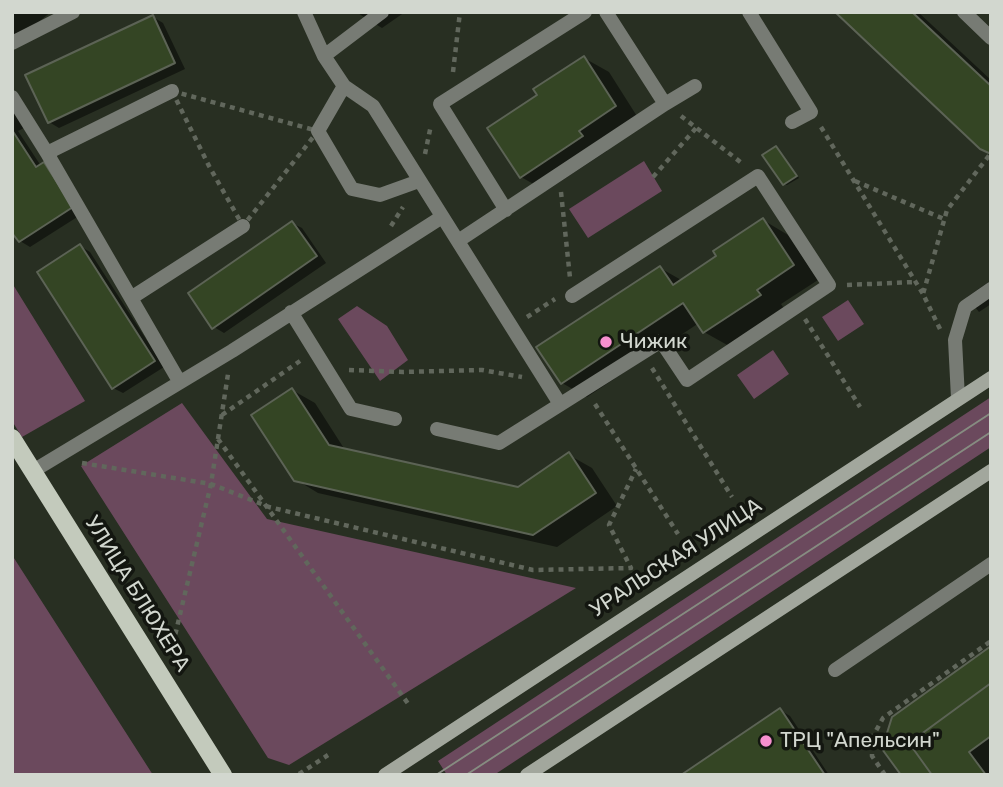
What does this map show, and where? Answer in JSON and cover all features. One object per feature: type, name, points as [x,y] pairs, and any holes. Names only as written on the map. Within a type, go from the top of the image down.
[{"type":"main road","name":"УРАЛЬСКАЯ УЛИЦА","points":[[385,775],[991,378]]},
{"type":"main road","name":"УЛИЦА БЛЮХЕРА","points":[[12,438],[223,775]]},
{"type":"main road","points":[[527,775],[991,471]]},
{"type":"street","points":[[12,43],[72,12]]},
{"type":"street","points":[[304,12],[324,56],[344,86],[373,106],[560,404]]},
{"type":"street","points":[[324,56],[382,12]]},
{"type":"street","points":[[506,209],[440,104],[585,12]]},
{"type":"street","points":[[606,12],[665,104]]},
{"type":"street","points":[[749,12],[811,111],[792,122]]},
{"type":"street","points":[[964,12],[991,38]]},
{"type":"street","points":[[344,86],[318,131],[352,190],[380,195],[419,181]]},
{"type":"street","points":[[458,241],[695,86]]},
{"type":"street","points":[[47,153],[172,92]]},
{"type":"street","points":[[12,97],[179,381]]},
{"type":"street","points":[[438,429],[499,443],[661,341],[687,380],[830,285],[758,176],[572,296]]},
{"type":"street","points":[[33,471],[232,351],[442,217]]},
{"type":"street","points":[[131,298],[243,226]]},
{"type":"street","points":[[958,398],[955,340],[965,307],[991,289]]},
{"type":"street","points":[[291,312],[351,409],[395,419]]},
{"type":"street","points":[[835,670],[991,564]]},
{"type":"path","points":[[172,92],[318,131],[243,226],[209,166],[172,92]]},
{"type":"path","points":[[665,104],[758,176]]},
{"type":"path","points":[[811,111],[916,282],[943,335]]},
{"type":"path","points":[[653,177],[696,128]]},
{"type":"path","points":[[923,294],[947,209],[991,153]]},
{"type":"path","points":[[512,327],[555,299],[572,296],[559,174]]},
{"type":"path","points":[[853,180],[944,219]]},
{"type":"path","points":[[386,233],[419,181]]},
{"type":"path","points":[[830,285],[916,282]]},
{"type":"path","points":[[797,307],[860,407]]},
{"type":"path","points":[[173,644],[211,484],[232,351]]},
{"type":"path","points":[[222,415],[315,351]]},
{"type":"path","points":[[642,352],[732,497]]},
{"type":"path","points":[[324,365],[353,370],[482,370],[547,382]]},
{"type":"path","points":[[586,388],[678,534]]},
{"type":"path","points":[[218,439],[409,705]]},
{"type":"path","points":[[54,458],[211,484],[269,507],[533,570],[631,568],[609,525],[636,469]]},
{"type":"path","points":[[886,775],[872,756],[872,738],[883,718],[991,641]]},
{"type":"path","points":[[299,774],[328,755]]},
{"type":"shaded area","points":[[644,161],[662,191],[588,238],[569,209]]},
{"type":"shaded area","points":[[12,283],[85,401],[22,437],[12,421]]},
{"type":"shaded area","points":[[848,300],[864,324],[838,341],[822,317]]},
{"type":"shaded area","points":[[357,306],[387,326],[408,360],[380,381],[338,319]]},
{"type":"shaded area","points":[[773,350],[789,374],[754,399],[737,375]]},
{"type":"shaded area","points":[[991,397],[991,447],[494,775],[447,775],[438,761]]},
{"type":"shaded area","points":[[182,403],[267,519],[576,588],[289,765],[268,758],[81,466]]},
{"type":"shaded area","points":[[12,555],[153,775],[12,775]]},
{"type":"building","points":[[835,12],[912,12],[991,86],[991,154],[980,149]]},
{"type":"building","points":[[153,15],[175,63],[48,123],[25,75]]},
{"type":"building","points":[[584,56],[616,106],[579,131],[583,136],[520,178],[487,128],[537,95],[533,89]]},
{"type":"building","points":[[12,130],[36,167],[44,162],[73,207],[19,242],[12,233]]},
{"type":"building","points":[[776,146],[797,176],[783,185],[762,155]]},
{"type":"building","points":[[763,218],[794,265],[757,290],[761,295],[703,333],[683,303],[561,384],[536,347],[660,266],[673,285],[716,256],[713,251]]},
{"type":"building","points":[[292,221],[317,256],[212,329],[188,293]]},
{"type":"building","points":[[80,244],[155,361],[112,389],[37,272]]},
{"type":"building","points":[[292,388],[329,445],[518,487],[569,452],[596,493],[533,535],[294,481],[251,415]]},
{"type":"building","points":[[991,646],[991,683],[909,743],[932,775],[901,775],[882,749],[892,717]]},
{"type":"building","points":[[991,683],[991,736],[969,752],[986,775],[932,775],[909,743]]},
{"type":"building","name":"ТРЦ \"Апельсин\"","points":[[780,708],[825,775],[681,775]]},
{"type":"tram line","points":[[436,775],[991,413]]},
{"type":"tram line","points":[[466,775],[991,432]]},
{"type":"place","name":"Чижик","points":[[606,342]]},
{"type":"place","name":"ТРЦ \"Апельсин\"","points":[[766,741]]}]
